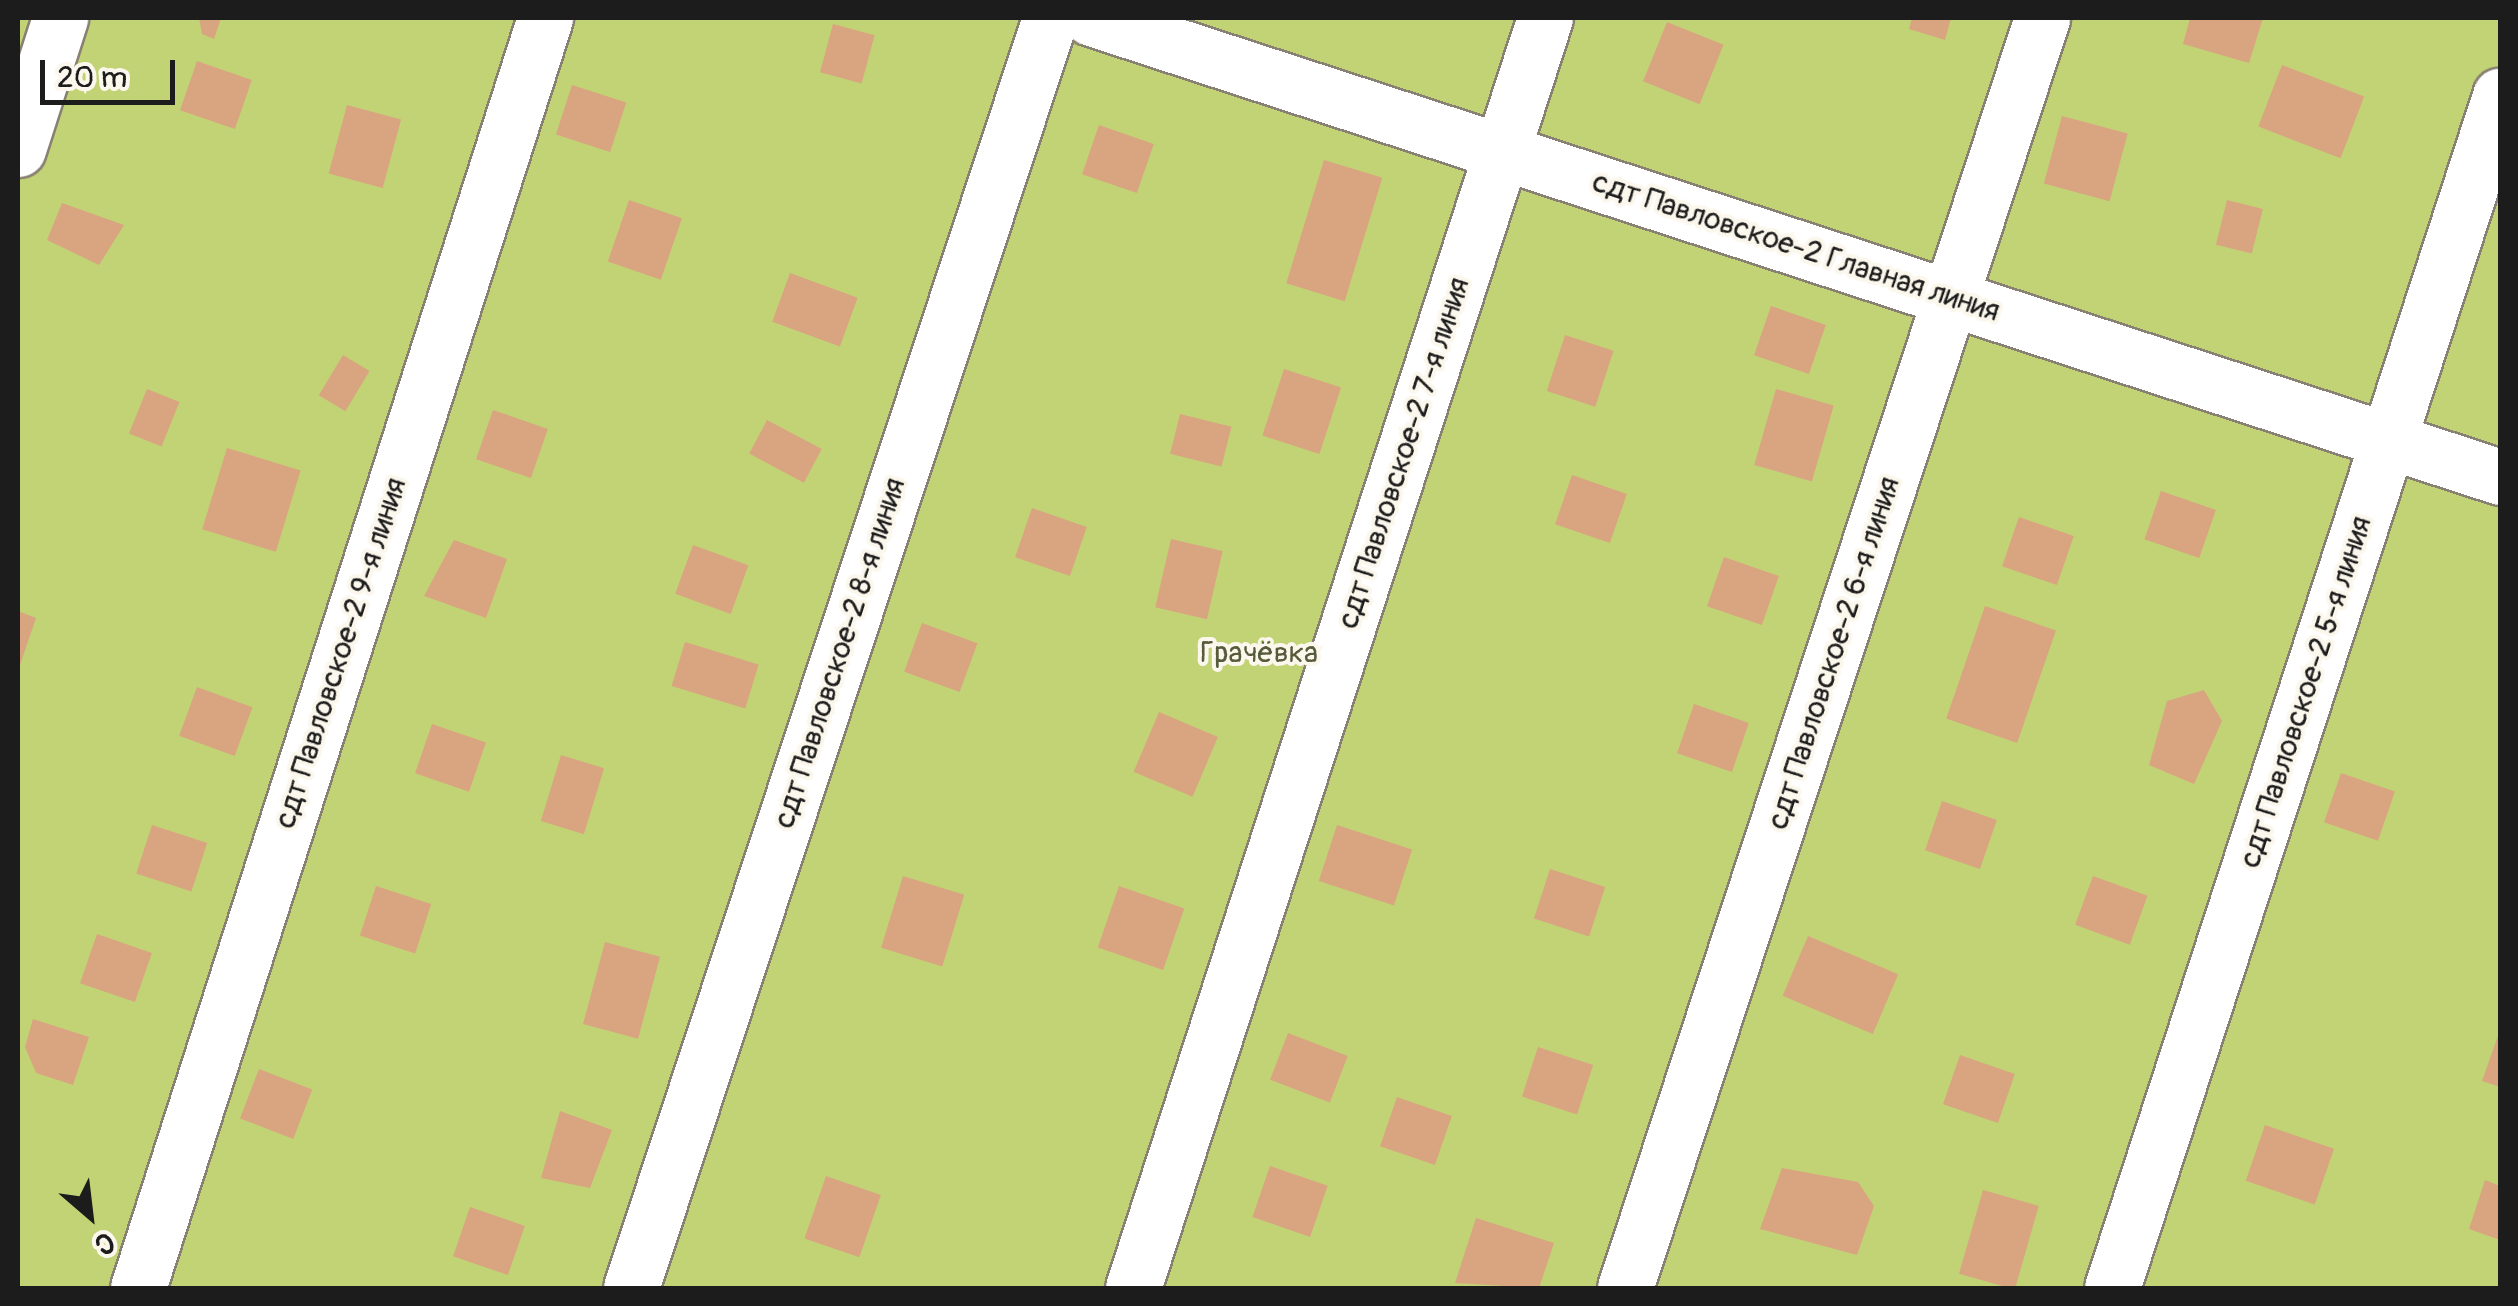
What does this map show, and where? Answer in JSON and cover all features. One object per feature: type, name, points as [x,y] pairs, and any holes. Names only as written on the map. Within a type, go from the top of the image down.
[{"type":"street","points":[[18,149],[60,18]]},
{"type":"street","name":"сдт Павловское-2 9-я линия","points":[[138,1288],[545,18]]},
{"type":"street","name":"сдт Павловское-2 8-я линия","points":[[631,1288],[1050,18]]},
{"type":"street","name":"сдт Павловское-2 Главная линия","points":[[1092,18],[2500,476]]},
{"type":"street","name":"сдт Павловское-2 7-я линия","points":[[1133,1288],[1545,18]]},
{"type":"street","name":"сдт Павловское-2 6-я линия","points":[[1626,1288],[2042,18]]},
{"type":"street","name":"сдт Павловское-2 5-я линия","points":[[2112,1288],[2500,96]]},
{"type":"green space","name":"Грачёвка","points":[[18,18],[2500,18],[2500,1288],[18,1288]]},
{"type":"building","points":[[199,18],[221,18],[214,39],[202,34]]},
{"type":"building","points":[[1912,18],[1951,18],[1945,40],[1909,29]]},
{"type":"building","points":[[2190,18],[2263,18],[2249,63],[2183,44]]},
{"type":"building","points":[[1667,22],[1724,45],[1700,104],[1643,81]]},
{"type":"building","points":[[833,24],[875,35],[862,83],[820,72]]},
{"type":"building","points":[[197,61],[252,80],[235,129],[180,110]]},
{"type":"building","points":[[2282,65],[2364,97],[2341,158],[2258,127]]},
{"type":"building","points":[[572,85],[626,103],[610,152],[556,134]]},
{"type":"building","points":[[347,105],[401,119],[383,188],[329,174]]},
{"type":"building","points":[[2062,116],[2128,134],[2110,201],[2044,184]]},
{"type":"building","points":[[1099,125],[1154,144],[1137,193],[1082,174]]},
{"type":"building","points":[[1324,160],[1382,178],[1345,301],[1286,283]]},
{"type":"building","points":[[629,200],[682,218],[661,280],[608,261]]},
{"type":"building","points":[[2227,200],[2263,209],[2252,254],[2216,245]]},
{"type":"building","points":[[62,203],[124,225],[99,265],[47,240]]},
{"type":"building","points":[[790,273],[858,298],[840,346],[772,322]]},
{"type":"building","points":[[1771,306],[1826,325],[1809,374],[1754,355]]},
{"type":"building","points":[[1565,335],[1614,351],[1595,407],[1547,391]]},
{"type":"building","points":[[343,355],[370,371],[345,411],[319,395]]},
{"type":"building","points":[[1284,369],[1341,388],[1319,454],[1262,436]]},
{"type":"building","points":[[147,389],[179,402],[161,447],[129,434]]},
{"type":"building","points":[[1776,389],[1834,406],[1812,481],[1754,465]]},
{"type":"building","points":[[493,410],[548,429],[531,478],[476,459]]},
{"type":"building","points":[[1180,414],[1231,427],[1222,467],[1170,454]]},
{"type":"building","points":[[767,420],[822,449],[804,483],[749,454]]},
{"type":"building","points":[[227,448],[301,471],[276,552],[202,529]]},
{"type":"building","points":[[1572,475],[1627,494],[1610,543],[1555,524]]},
{"type":"building","points":[[2161,491],[2216,510],[2199,558],[2144,539]]},
{"type":"building","points":[[1032,508],[1087,527],[1070,576],[1015,557]]},
{"type":"building","points":[[2019,517],[2074,536],[2057,585],[2002,566]]},
{"type":"building","points":[[1171,539],[1223,551],[1207,619],[1155,607]]},
{"type":"building","points":[[454,540],[507,559],[486,618],[424,596]]},
{"type":"building","points":[[693,545],[748,565],[731,614],[675,594]]},
{"type":"building","points":[[1724,557],[1779,576],[1762,625],[1707,606]]},
{"type":"building","points":[[1985,606],[2056,630],[2017,743],[1946,719]]},
{"type":"building","points":[[18,611],[36,618],[18,671]]},
{"type":"building","points":[[922,623],[977,643],[960,692],[904,672]]},
{"type":"building","points":[[685,642],[759,665],[745,709],[672,686]]},
{"type":"building","points":[[197,687],[252,707],[235,756],[179,736]]},
{"type":"building","points":[[2204,690],[2222,721],[2194,784],[2149,765],[2167,701]]},
{"type":"building","points":[[1694,704],[1749,723],[1732,772],[1677,753]]},
{"type":"building","points":[[1159,712],[1218,737],[1193,797],[1134,772]]},
{"type":"building","points":[[432,724],[486,743],[469,792],[415,773]]},
{"type":"building","points":[[561,755],[604,768],[584,834],[541,821]]},
{"type":"building","points":[[2341,773],[2395,792],[2378,841],[2324,822]]},
{"type":"building","points":[[1942,801],[1997,820],[1980,869],[1925,850]]},
{"type":"building","points":[[152,825],[207,843],[191,891],[136,874]]},
{"type":"building","points":[[1337,825],[1412,849],[1394,906],[1319,881]]},
{"type":"building","points":[[1550,869],[1605,887],[1589,936],[1534,918]]},
{"type":"building","points":[[903,876],[964,895],[942,966],[881,948]]},
{"type":"building","points":[[2093,876],[2148,896],[2130,945],[2075,925]]},
{"type":"building","points":[[376,886],[431,904],[415,953],[360,935]]},
{"type":"building","points":[[1119,886],[1184,908],[1163,970],[1098,947]]},
{"type":"building","points":[[97,934],[152,953],[135,1002],[80,983]]},
{"type":"building","points":[[1808,936],[1898,974],[1873,1034],[1783,996]]},
{"type":"building","points":[[605,942],[660,957],[638,1039],[583,1024]]},
{"type":"building","points":[[33,1019],[89,1037],[73,1085],[36,1073],[25,1047]]},
{"type":"building","points":[[2500,1030],[2500,1087],[2482,1081]]},
{"type":"building","points":[[1288,1033],[1348,1056],[1330,1103],[1270,1080]]},
{"type":"building","points":[[1538,1047],[1593,1065],[1577,1114],[1522,1096]]},
{"type":"building","points":[[1960,1055],[2015,1074],[1998,1123],[1943,1104]]},
{"type":"building","points":[[259,1069],[312,1089],[293,1139],[240,1118]]},
{"type":"building","points":[[1397,1097],[1452,1116],[1435,1165],[1380,1146]]},
{"type":"building","points":[[560,1111],[612,1130],[590,1188],[541,1178]]},
{"type":"building","points":[[2265,1125],[2334,1149],[2315,1205],[2246,1181]]},
{"type":"building","points":[[1270,1166],[1328,1186],[1310,1237],[1252,1217]]},
{"type":"building","points":[[1782,1168],[1858,1182],[1874,1206],[1857,1255],[1760,1229]]},
{"type":"building","points":[[826,1176],[881,1195],[859,1257],[805,1238]]},
{"type":"building","points":[[2485,1180],[2500,1186],[2500,1240],[2469,1229]]},
{"type":"building","points":[[1983,1190],[2039,1206],[2015,1288],[1959,1274]]},
{"type":"building","points":[[470,1207],[525,1226],[508,1275],[453,1256]]},
{"type":"building","points":[[1476,1218],[1554,1243],[1539,1288],[1455,1283]]}]
